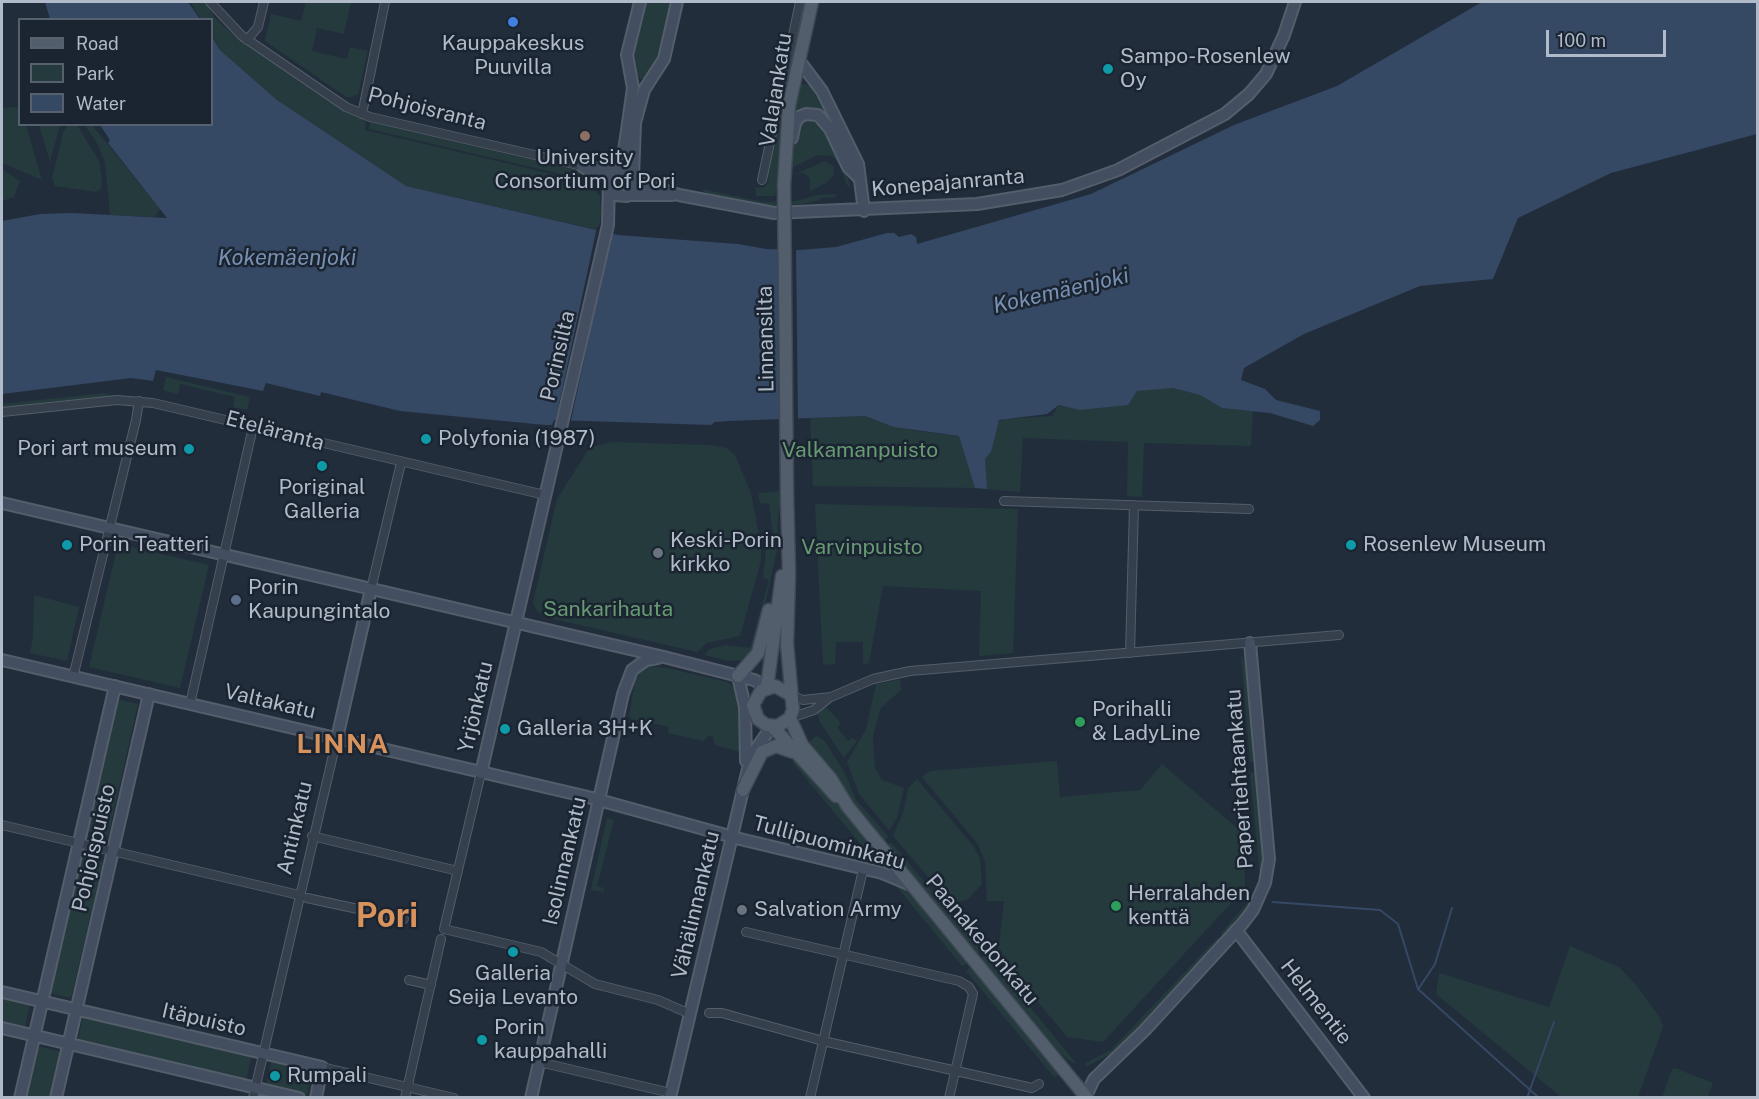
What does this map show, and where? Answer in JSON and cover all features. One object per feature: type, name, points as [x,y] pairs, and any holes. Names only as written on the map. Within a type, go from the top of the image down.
[{"type":"main road","name":"Valajankatu","points":[[783,182],[786,127],[798,59],[812,2]]},
{"type":"main road","name":"Linnansilta","points":[[783,182],[787,539]]},
{"type":"main road","points":[[738,676],[752,662],[761,643],[787,539]]},
{"type":"main road","points":[[767,687],[787,539]]},
{"type":"main road","points":[[787,539],[789,574],[787,627],[791,695],[794,705],[790,718],[782,724],[772,726],[762,722],[754,710],[757,694],[767,687],[780,687],[791,695]]},
{"type":"main road","name":"Paanakedonkatu","points":[[790,718],[802,745],[831,779],[848,807]]},
{"type":"main road","name":"Paanakedonkatu","points":[[772,726],[848,807],[1085,1096]]},
{"type":"main road","points":[[743,790],[762,752],[776,746],[795,753]]},
{"type":"street","name":"Pohjoisranta","points":[[210,2],[232,28],[247,40],[324,93],[362,114],[582,166],[616,171]]},
{"type":"street","points":[[247,40],[258,27],[264,2]]},
{"type":"street","points":[[362,114],[385,2]]},
{"type":"street","points":[[640,2],[627,55],[632,96],[623,158],[610,177],[609,188],[615,195],[679,195]]},
{"type":"street","points":[[627,196],[634,189],[634,123],[641,97],[664,59],[677,2]]},
{"type":"street","points":[[762,180],[800,2]]},
{"type":"street","name":"Konepajanranta","points":[[679,195],[774,213],[966,205],[1062,190],[1118,170],[1225,114],[1249,94],[1266,74],[1275,57],[1295,2]]},
{"type":"street","points":[[798,59],[822,91],[858,164],[864,211]]},
{"type":"street","points":[[631,75],[640,83],[652,80]]},
{"type":"street","points":[[793,84],[811,77]]},
{"type":"street","points":[[783,182],[790,160],[795,123],[806,114],[813,113],[823,119],[848,167],[859,178]]},
{"type":"street","name":"Pohjoisranta","points":[[582,166],[597,175],[609,188]]},
{"type":"street","points":[[616,171],[628,172],[634,179],[679,195]]},
{"type":"street","name":"Porinsilta","points":[[545,495],[608,225],[609,188]]},
{"type":"street","name":"Porinsilta","points":[[608,225],[627,196]]},
{"type":"street","name":"Eteläranta","points":[[2,412],[104,401],[139,401],[229,418],[253,427],[545,495]]},
{"type":"street","points":[[73,677],[139,401]]},
{"type":"street","points":[[190,704],[253,427]]},
{"type":"street","name":"Antinkatu","points":[[254,1093],[303,897],[312,836],[401,463]]},
{"type":"street","name":"Yrjönkatu","points":[[545,495],[444,929],[541,952],[562,962]]},
{"type":"street","points":[[1004,501],[1249,509]]},
{"type":"street","points":[[2,503],[664,657],[738,676],[767,687]]},
{"type":"street","points":[[1130,653],[1134,505]]},
{"type":"street","points":[[790,718],[814,710],[831,697],[873,679],[906,672],[1339,635]]},
{"type":"street","name":"Paperitehtaankatu","points":[[1085,1096],[1094,1079],[1145,1030],[1236,930],[1259,898],[1268,872],[1269,859],[1250,643]]},
{"type":"street","name":"Isolinnankatu","points":[[531,1098],[623,694],[632,670],[646,660],[664,657]]},
{"type":"street","name":"Valtakatu","points":[[2,660],[598,801]]},
{"type":"street","points":[[738,676],[744,697],[748,748],[742,779],[743,790]]},
{"type":"street","name":"Pohjoispuisto","points":[[20,1098],[116,686]]},
{"type":"street","name":"Pohjoispuisto","points":[[56,1098],[149,694]]},
{"type":"street","points":[[791,695],[802,700],[831,697]]},
{"type":"street","name":"Vähälinnankatu","points":[[670,1095],[751,756],[772,726]]},
{"type":"street","name":"Tullipuominkatu","points":[[598,801],[882,873],[911,885]]},
{"type":"street","points":[[2,825],[404,919]]},
{"type":"street","points":[[312,836],[458,872]]},
{"type":"street","points":[[810,1098],[863,870]]},
{"type":"street","name":"Helmentie","points":[[1236,930],[1364,1098]]},
{"type":"street","points":[[746,932],[959,981],[969,987],[973,994],[949,1098]]},
{"type":"street","points":[[405,1098],[441,939]]},
{"type":"street","points":[[562,962],[595,984],[658,1000],[690,1014]]},
{"type":"street","points":[[409,980],[431,985]]},
{"type":"street","name":"Itäpuisto","points":[[2,992],[454,1098]]},
{"type":"street","points":[[709,1013],[722,1013],[823,1041],[1032,1088],[1039,1084]]},
{"type":"street","points":[[2,1028],[254,1093],[299,1098]]},
{"type":"street","points":[[539,1062],[670,1095]]},
{"type":"street","points":[[316,1098],[322,1067]]},
{"type":"green space","points":[[190,2],[205,2],[215,18],[239,40],[341,110],[366,120],[365,130],[586,182],[600,196],[601,216],[598,230],[406,186],[277,100],[220,50],[213,38],[213,18],[200,18]]},
{"type":"green space","points":[[306,2],[351,2],[344,34],[317,28],[312,51],[347,59],[350,47],[368,51],[358,94],[346,97],[265,41],[271,14],[301,21]]},
{"type":"green space","points":[[646,2],[671,2],[659,61],[649,77],[641,79],[632,70],[630,57],[634,54]]},
{"type":"green space","points":[[804,2],[806,2],[780,118],[778,186],[775,196],[756,196],[755,187],[764,188],[769,182],[766,163]]},
{"type":"green space","points":[[802,84],[811,85],[816,89],[843,147],[824,112],[809,107],[793,113],[799,87]]},
{"type":"green space","points":[[18,107],[18,126],[26,126],[42,180],[2,163],[2,108]]},
{"type":"green space","points":[[810,117],[821,122],[843,163],[851,189],[846,184],[841,166],[832,156],[818,155],[791,168],[793,133],[804,119]]},
{"type":"green space","points":[[370,122],[580,171],[593,177],[586,180],[369,129]]},
{"type":"green space","points":[[39,126],[60,126],[50,162]]},
{"type":"green space","points":[[67,126],[78,126],[99,161],[101,189],[96,192],[55,186],[52,179],[63,132]]},
{"type":"green space","points":[[86,126],[93,126],[160,209],[155,217],[110,215],[105,162],[97,143]]},
{"type":"green space","points":[[825,161],[834,167],[833,176],[826,183],[810,191],[810,178],[803,173],[795,174]]},
{"type":"green space","points":[[2,169],[20,181],[14,197],[2,201]]},
{"type":"green space","points":[[701,189],[764,202],[796,201],[817,195],[836,194],[835,197],[820,198],[820,200],[803,204],[778,206],[758,205],[707,193]]},
{"type":"green space","points":[[166,377],[250,397],[247,410],[233,407],[235,397],[180,384],[178,394],[163,390]]},
{"type":"green space","name":"Valkamanpuisto","points":[[1173,388],[1200,395],[1222,408],[1253,411],[1251,446],[1144,443],[1142,497],[1127,496],[1128,442],[1023,438],[1020,492],[975,488],[813,486],[810,418],[865,416],[911,430],[959,436],[1005,419],[1052,416],[1059,405],[1079,410],[1137,391]]},
{"type":"green space","points":[[103,393],[114,396],[2,408],[2,404]]},
{"type":"green space","name":"Sankarihauta","points":[[613,442],[711,445],[727,448],[735,455],[751,493],[761,545],[761,561],[740,636],[707,643],[697,652],[545,617],[537,611],[533,602],[557,499],[590,447]]},
{"type":"green space","points":[[780,491],[782,502],[778,517],[777,550],[756,645],[748,660],[729,661],[704,655],[710,649],[726,645],[750,648],[769,580],[763,578],[767,537],[773,534],[769,503],[760,504],[758,493]]},
{"type":"green space","name":"Varvinpuisto","points":[[815,504],[1018,509],[1013,653],[979,656],[981,591],[883,586],[869,663],[863,665],[863,642],[836,642],[835,664],[823,665]]},
{"type":"green space","points":[[118,544],[209,565],[180,688],[89,667]]},
{"type":"green space","points":[[34,595],[79,607],[67,661],[30,653],[33,638]]},
{"type":"green space","points":[[1241,655],[1247,666],[1256,759],[1250,763]]},
{"type":"green space","points":[[648,666],[667,668],[727,682],[735,688],[741,697],[741,752],[715,745],[713,737],[709,736],[703,741],[668,733],[669,727],[632,719],[629,716],[635,680]]},
{"type":"green space","points":[[900,679],[901,690],[880,709],[873,737],[875,768],[882,780],[904,788],[897,818],[889,830],[859,794],[847,762],[866,729],[876,684]]},
{"type":"green space","points":[[117,699],[138,704],[108,836],[87,831]]},
{"type":"green space","points":[[826,707],[841,723],[837,727],[848,741],[852,738],[857,741],[844,758],[820,722],[817,711]]},
{"type":"green space","points":[[816,736],[824,740],[843,770],[857,801],[888,836],[884,842],[807,744]]},
{"type":"green space","points":[[794,757],[814,776],[875,850],[868,853],[793,763]]},
{"type":"green space","name":"Herralahden kenttä","points":[[1057,761],[1060,797],[1140,790],[1162,764],[1244,834],[1245,888],[1103,1042],[1067,1037],[998,954],[1004,901],[987,901],[985,861],[977,843],[922,777],[930,771]]},
{"type":"green space","points":[[1250,772],[1258,774],[1264,870],[1255,897],[1223,936],[1221,933],[1253,896],[1260,879]]},
{"type":"green space","points":[[917,779],[974,847],[980,858],[982,884],[968,899],[952,905],[893,836],[904,810],[908,788]]},
{"type":"green space","points":[[607,818],[614,820],[597,886],[604,888],[603,892],[591,890]]},
{"type":"green space","points":[[891,842],[981,949],[978,954],[887,845]]},
{"type":"green space","points":[[81,857],[103,862],[71,998],[49,993]]},
{"type":"green space","points":[[892,881],[906,887],[969,963],[962,966]]},
{"type":"green space","points":[[1218,937],[1220,939],[1150,1020],[1112,1053],[1086,1067],[1086,1063],[1111,1050]]},
{"type":"green space","points":[[1570,946],[1619,967],[1638,987],[1660,1018],[1663,1027],[1638,1097],[1561,1097],[1436,994],[1439,973],[1549,1007]]},
{"type":"green space","points":[[986,953],[1075,1062],[1074,1064],[1061,1054],[980,958]]},
{"type":"green space","points":[[971,966],[1059,1075],[1054,1077],[966,971]]},
{"type":"green space","points":[[2,997],[30,1004],[25,1027],[2,1021]]},
{"type":"green space","points":[[83,1016],[252,1055],[246,1080],[78,1040]]},
{"type":"green space","points":[[36,1046],[63,1052],[52,1097],[24,1098]]},
{"type":"green space","points":[[272,1060],[313,1070],[307,1095],[266,1085]]},
{"type":"green space","points":[[1675,1068],[1713,1083],[1708,1097],[1662,1097],[1672,1069]]},
{"type":"water","points":[[45,2],[188,2],[199,18],[50,18]]},
{"type":"water","name":"Kokemäenjoki","points":[[1482,2],[1757,2],[1757,134],[1611,173],[1518,218],[1493,279],[1420,286],[1304,334],[1244,368],[1241,380],[1265,389],[1276,400],[1320,411],[1320,420],[1313,426],[1270,413],[1222,408],[1200,395],[1173,388],[1137,391],[1128,405],[1079,410],[1059,405],[1047,414],[999,420],[991,452],[985,459],[987,489],[975,488],[959,436],[894,427],[865,416],[729,421],[715,422],[711,425],[554,420],[552,425],[545,425],[400,411],[321,392],[320,396],[266,383],[263,391],[156,370],[153,381],[131,378],[2,394],[2,221],[40,214],[72,213],[167,218],[108,143],[110,140],[101,126],[213,126],[213,39],[220,50],[277,100],[406,186],[618,235],[738,244],[766,249],[800,250],[836,247],[887,233],[894,233],[899,237],[911,234],[916,237],[917,244],[1091,194],[1234,125],[1337,86]]},
{"type":"pier","points":[[597,227],[612,230],[570,425],[555,423]]},
{"type":"pier","points":[[779,246],[796,247],[798,422],[781,423]]},
{"type":"waterway","points":[[1273,902],[1380,910],[1398,924],[1418,989],[1539,1098]]},
{"type":"waterway","points":[[1419,988],[1435,964],[1452,908]]},
{"type":"waterway","points":[[1527,1098],[1554,1022]]},
{"type":"place","name":"Kauppakeskus Puuvilla","points":[[513,22]]},
{"type":"place","name":"Sampo-Rosenlew Oy","points":[[1108,69]]},
{"type":"place","name":"University Consortium of Pori","points":[[585,136]]},
{"type":"place","name":"Polyfonia (1987)","points":[[426,439]]},
{"type":"place","name":"Pori art museum","points":[[189,449]]},
{"type":"place","name":"Poriginal Galleria","points":[[322,466]]},
{"type":"place","name":"Porin Teatteri","points":[[67,545]]},
{"type":"place","name":"Rosenlew Museum","points":[[1351,545]]},
{"type":"place","name":"Keski-Porin kirkko","points":[[658,553]]},
{"type":"place","name":"Porin Kaupungintalo","points":[[236,600]]},
{"type":"place","name":"Porihalli & LadyLine","points":[[1080,722]]},
{"type":"place","name":"Galleria 3H+K","points":[[505,729]]},
{"type":"place","name":"Herralahden kenttä","points":[[1116,906]]},
{"type":"place","name":"Salvation Army","points":[[742,910]]},
{"type":"place","name":"Galleria Seija Levanto","points":[[513,952]]},
{"type":"place","name":"Porin kauppahalli","points":[[482,1040]]},
{"type":"place","name":"Rumpali","points":[[275,1076]]},
{"type":"district","name":"LINNA","points":[[343,745]]},
{"type":"district","name":"Pori","points":[[387,917]]}]
